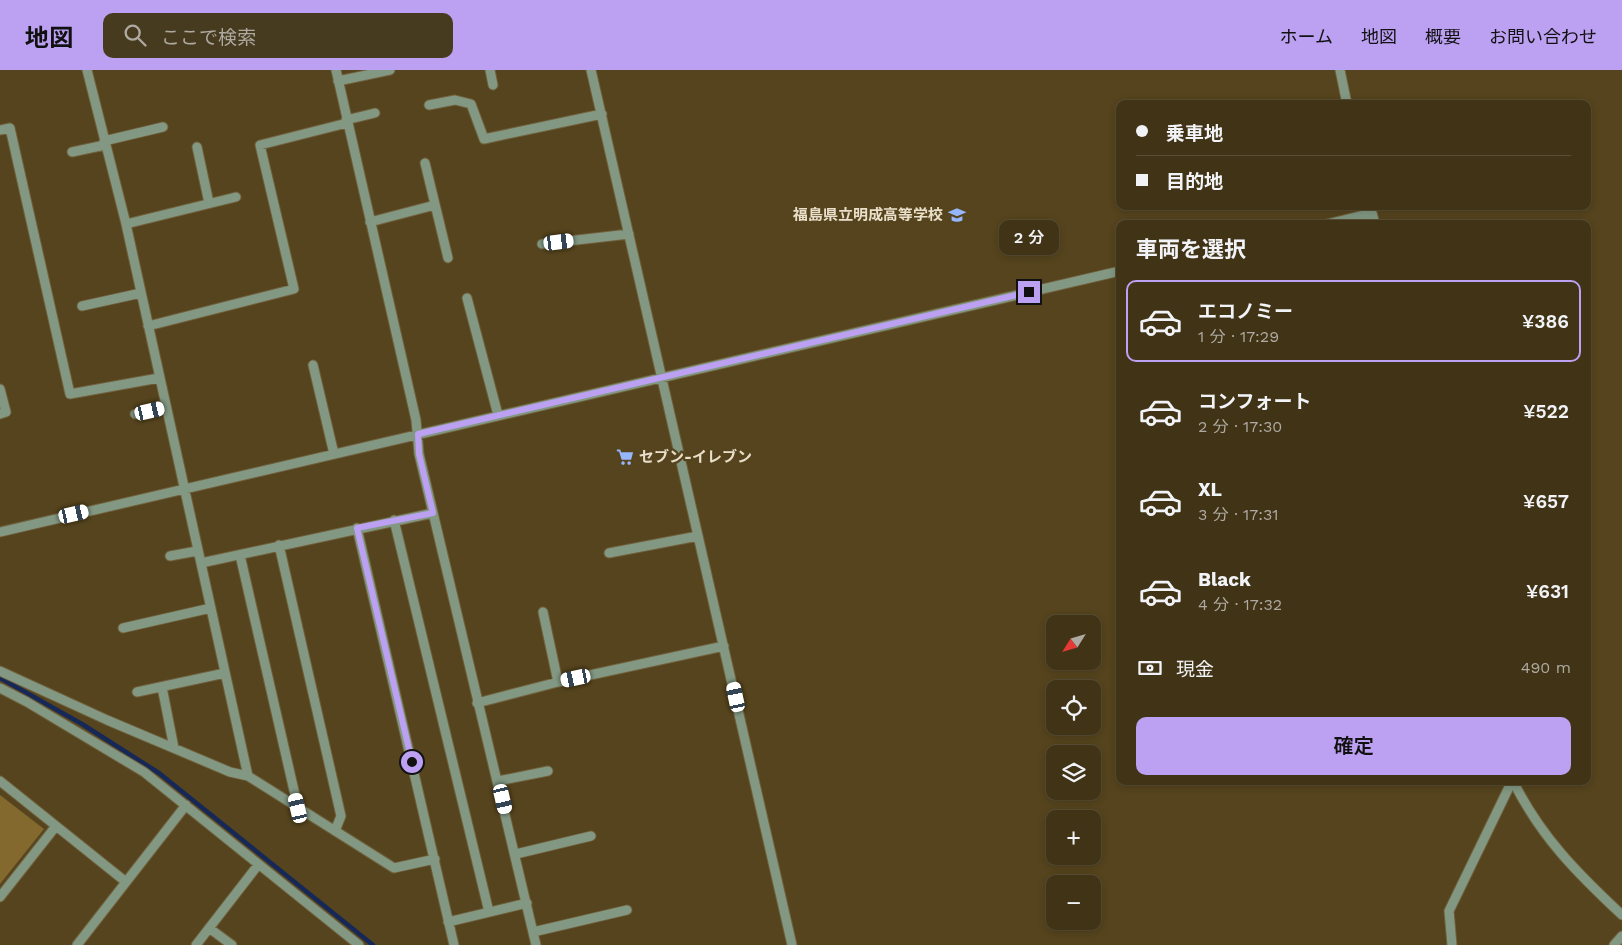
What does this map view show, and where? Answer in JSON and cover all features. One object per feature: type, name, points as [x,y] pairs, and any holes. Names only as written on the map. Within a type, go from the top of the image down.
[{"type":"street","points":[[87,70],[126,224],[248,776]]},
{"type":"street","points":[[336,70],[418,434],[419,454],[477,703],[516,854],[536,945]]},
{"type":"street","points":[[338,81],[390,70]]},
{"type":"street","points":[[490,70],[493,85]]},
{"type":"street","points":[[591,70],[792,945]]},
{"type":"street","points":[[1340,70],[1346,100]]},
{"type":"street","points":[[429,105],[455,100],[471,104],[484,139],[602,114]]},
{"type":"street","points":[[148,326],[294,289],[260,145],[375,113]]},
{"type":"street","points":[[72,152],[163,127]]},
{"type":"street","points":[[0,130],[10,128],[70,394],[159,378]]},
{"type":"street","points":[[197,147],[209,204]]},
{"type":"street","points":[[425,163],[448,258]]},
{"type":"street","points":[[126,224],[236,197]]},
{"type":"street","points":[[370,222],[435,205]]},
{"type":"street","points":[[1340,220],[1372,210]]},
{"type":"street","points":[[542,244],[628,234]]},
{"type":"street","points":[[0,532],[1116,272]]},
{"type":"street","points":[[82,306],[141,293]]},
{"type":"street","points":[[467,298],[498,415]]},
{"type":"street","points":[[313,365],[334,454]]},
{"type":"street","points":[[0,389],[6,412],[0,414]]},
{"type":"street","points":[[135,414],[166,407]]},
{"type":"street","points":[[201,563],[433,513]]},
{"type":"street","points":[[394,520],[488,912]]},
{"type":"street","points":[[357,528],[454,945]]},
{"type":"street","points":[[609,553],[698,536]]},
{"type":"street","points":[[279,545],[341,816],[335,832]]},
{"type":"street","points":[[170,556],[197,551]]},
{"type":"street","points":[[240,555],[298,808]]},
{"type":"street","points":[[123,628],[211,608]]},
{"type":"street","points":[[543,612],[558,682]]},
{"type":"street","points":[[477,703],[558,682],[724,646]]},
{"type":"street","points":[[0,671],[230,772],[248,776],[394,868],[434,859]]},
{"type":"street","points":[[137,692],[225,673]]},
{"type":"street","points":[[162,686],[174,748]]},
{"type":"street","points":[[0,688],[27,702],[144,772],[359,945]]},
{"type":"street","points":[[498,781],[548,770]]},
{"type":"street","points":[[0,781],[126,882]]},
{"type":"street","points":[[1452,945],[1449,911],[1511,785]]},
{"type":"street","points":[[1515,785],[1524,803],[1554,848],[1575,872],[1622,915]]},
{"type":"street","points":[[77,945],[186,805]]},
{"type":"street","points":[[0,897],[56,826]]},
{"type":"street","points":[[516,854],[591,836]]},
{"type":"street","points":[[196,945],[258,865]]},
{"type":"street","points":[[448,922],[527,903]]},
{"type":"street","points":[[533,932],[627,910]]},
{"type":"street","points":[[210,928],[232,945]]},
{"type":"street","points":[[1614,945],[1622,936]]},
{"type":"shaded area","points":[[0,795],[44,829],[0,884]]},
{"type":"waterway","points":[[0,678],[82,724],[159,773],[373,945]]},
{"type":"place","name":"福島県立明成高等学校","points":[[957,215]]},
{"type":"place","name":"セブン-イレブン","points":[[625,457]]},
{"type":"route","points":[[412,762],[357,528],[433,513],[419,454],[418,434],[1029,292]]}]
